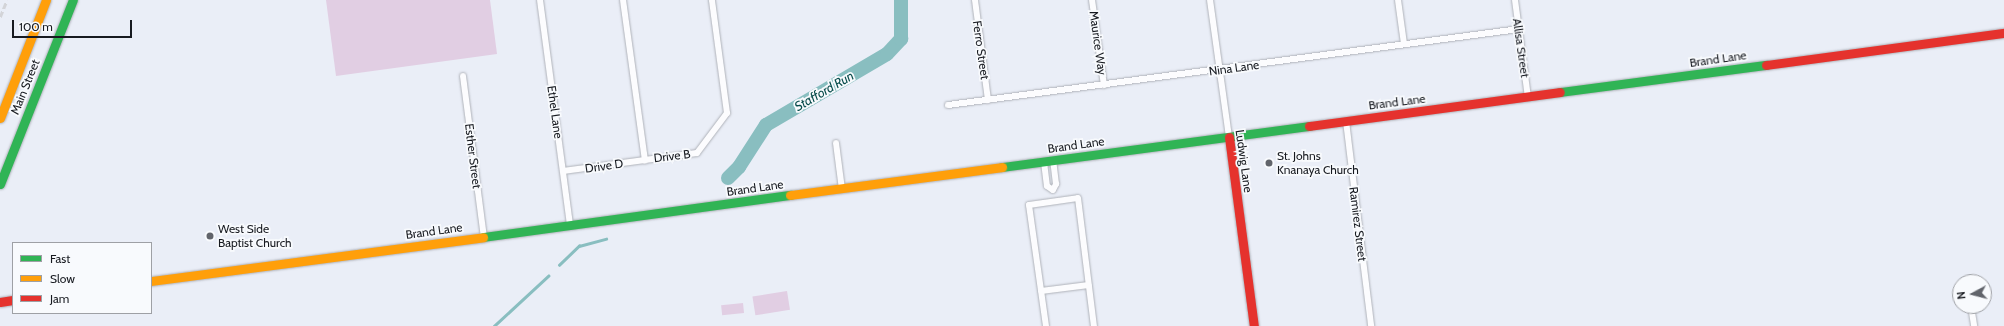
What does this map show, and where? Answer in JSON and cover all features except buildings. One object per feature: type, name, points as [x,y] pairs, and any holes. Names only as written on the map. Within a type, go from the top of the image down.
[{"type":"main road","name":"Main Street","points":[[0,118],[46,0]]},
{"type":"main road","name":"Main Street","points":[[0,184],[73,0]]},
{"type":"main road","name":"Brand Lane","points":[[152,281],[2004,33]]},
{"type":"main road","name":"Ludwig Lane","points":[[1229,137],[1254,326]]},
{"type":"main road","points":[[0,302],[12,300]]},
{"type":"street","name":"Ethel Lane","points":[[540,0],[570,225]]},
{"type":"street","name":"Drive B","points":[[623,0],[645,160],[697,153],[727,113],[712,0]]},
{"type":"street","name":"Ferro Street","points":[[974,0],[988,100]]},
{"type":"street","name":"Maurice Way","points":[[1092,0],[1104,85]]},
{"type":"street","name":"Ludwig Lane","points":[[1210,0],[1229,137]]},
{"type":"street","points":[[1398,0],[1404,44]]},
{"type":"street","name":"Allisa Street","points":[[1515,0],[1528,97]]},
{"type":"street","name":"Nina Lane","points":[[948,105],[1519,29]]},
{"type":"street","name":"Esther Street","points":[[463,76],[484,237]]},
{"type":"street","name":"Ramirez Street","points":[[1346,121],[1371,326]]},
{"type":"street","points":[[836,143],[842,189]]},
{"type":"street","name":"Drive D","points":[[563,171],[645,160]]},
{"type":"street","points":[[1048,161],[1047,186],[1053,190]]},
{"type":"street","points":[[1048,161],[1056,184],[1053,190],[1054,202]]},
{"type":"street","points":[[1046,326],[1029,205],[1078,198],[1094,326]]},
{"type":"street","points":[[1041,291],[1089,285]]},
{"type":"street","points":[[1972,314],[1974,326]]},
{"type":"shaded area","points":[[326,0],[490,0],[497,54],[336,76]]},
{"type":"shaded area","points":[[787,291],[790,310],[755,315],[752,296]]},
{"type":"shaded area","points":[[743,303],[744,313],[722,315],[721,305]]},
{"type":"waterway","name":"Stafford Run","points":[[728,178],[739,167],[766,125],[887,54],[901,39],[901,0]]},
{"type":"waterway","name":"Stafford Run","points":[[559,265],[579,246],[606,239]]},
{"type":"waterway","name":"Stafford Run","points":[[494,326],[548,276]]},
{"type":"railway","points":[[0,17],[7,0]]},
{"type":"traffic: fast","points":[[0,184],[73,0]]},
{"type":"traffic: fast","points":[[1560,92],[1766,65]]},
{"type":"traffic: fast","points":[[1002,167],[1309,126]]},
{"type":"traffic: fast","points":[[483,237],[790,195]]},
{"type":"traffic: slow","points":[[0,118],[46,0]]},
{"type":"traffic: slow","points":[[790,195],[1002,167]]},
{"type":"traffic: slow","points":[[152,281],[483,237]]},
{"type":"traffic: jam","points":[[1766,65],[2004,33]]},
{"type":"traffic: jam","points":[[1309,126],[1560,92]]},
{"type":"traffic: jam","points":[[1229,137],[1254,326]]},
{"type":"traffic: jam","points":[[0,302],[12,300]]},
{"type":"place","name":"St. Johns Knanaya Church","points":[[1269,163]]},
{"type":"place","name":"West Side Baptist Church","points":[[210,236]]}]
